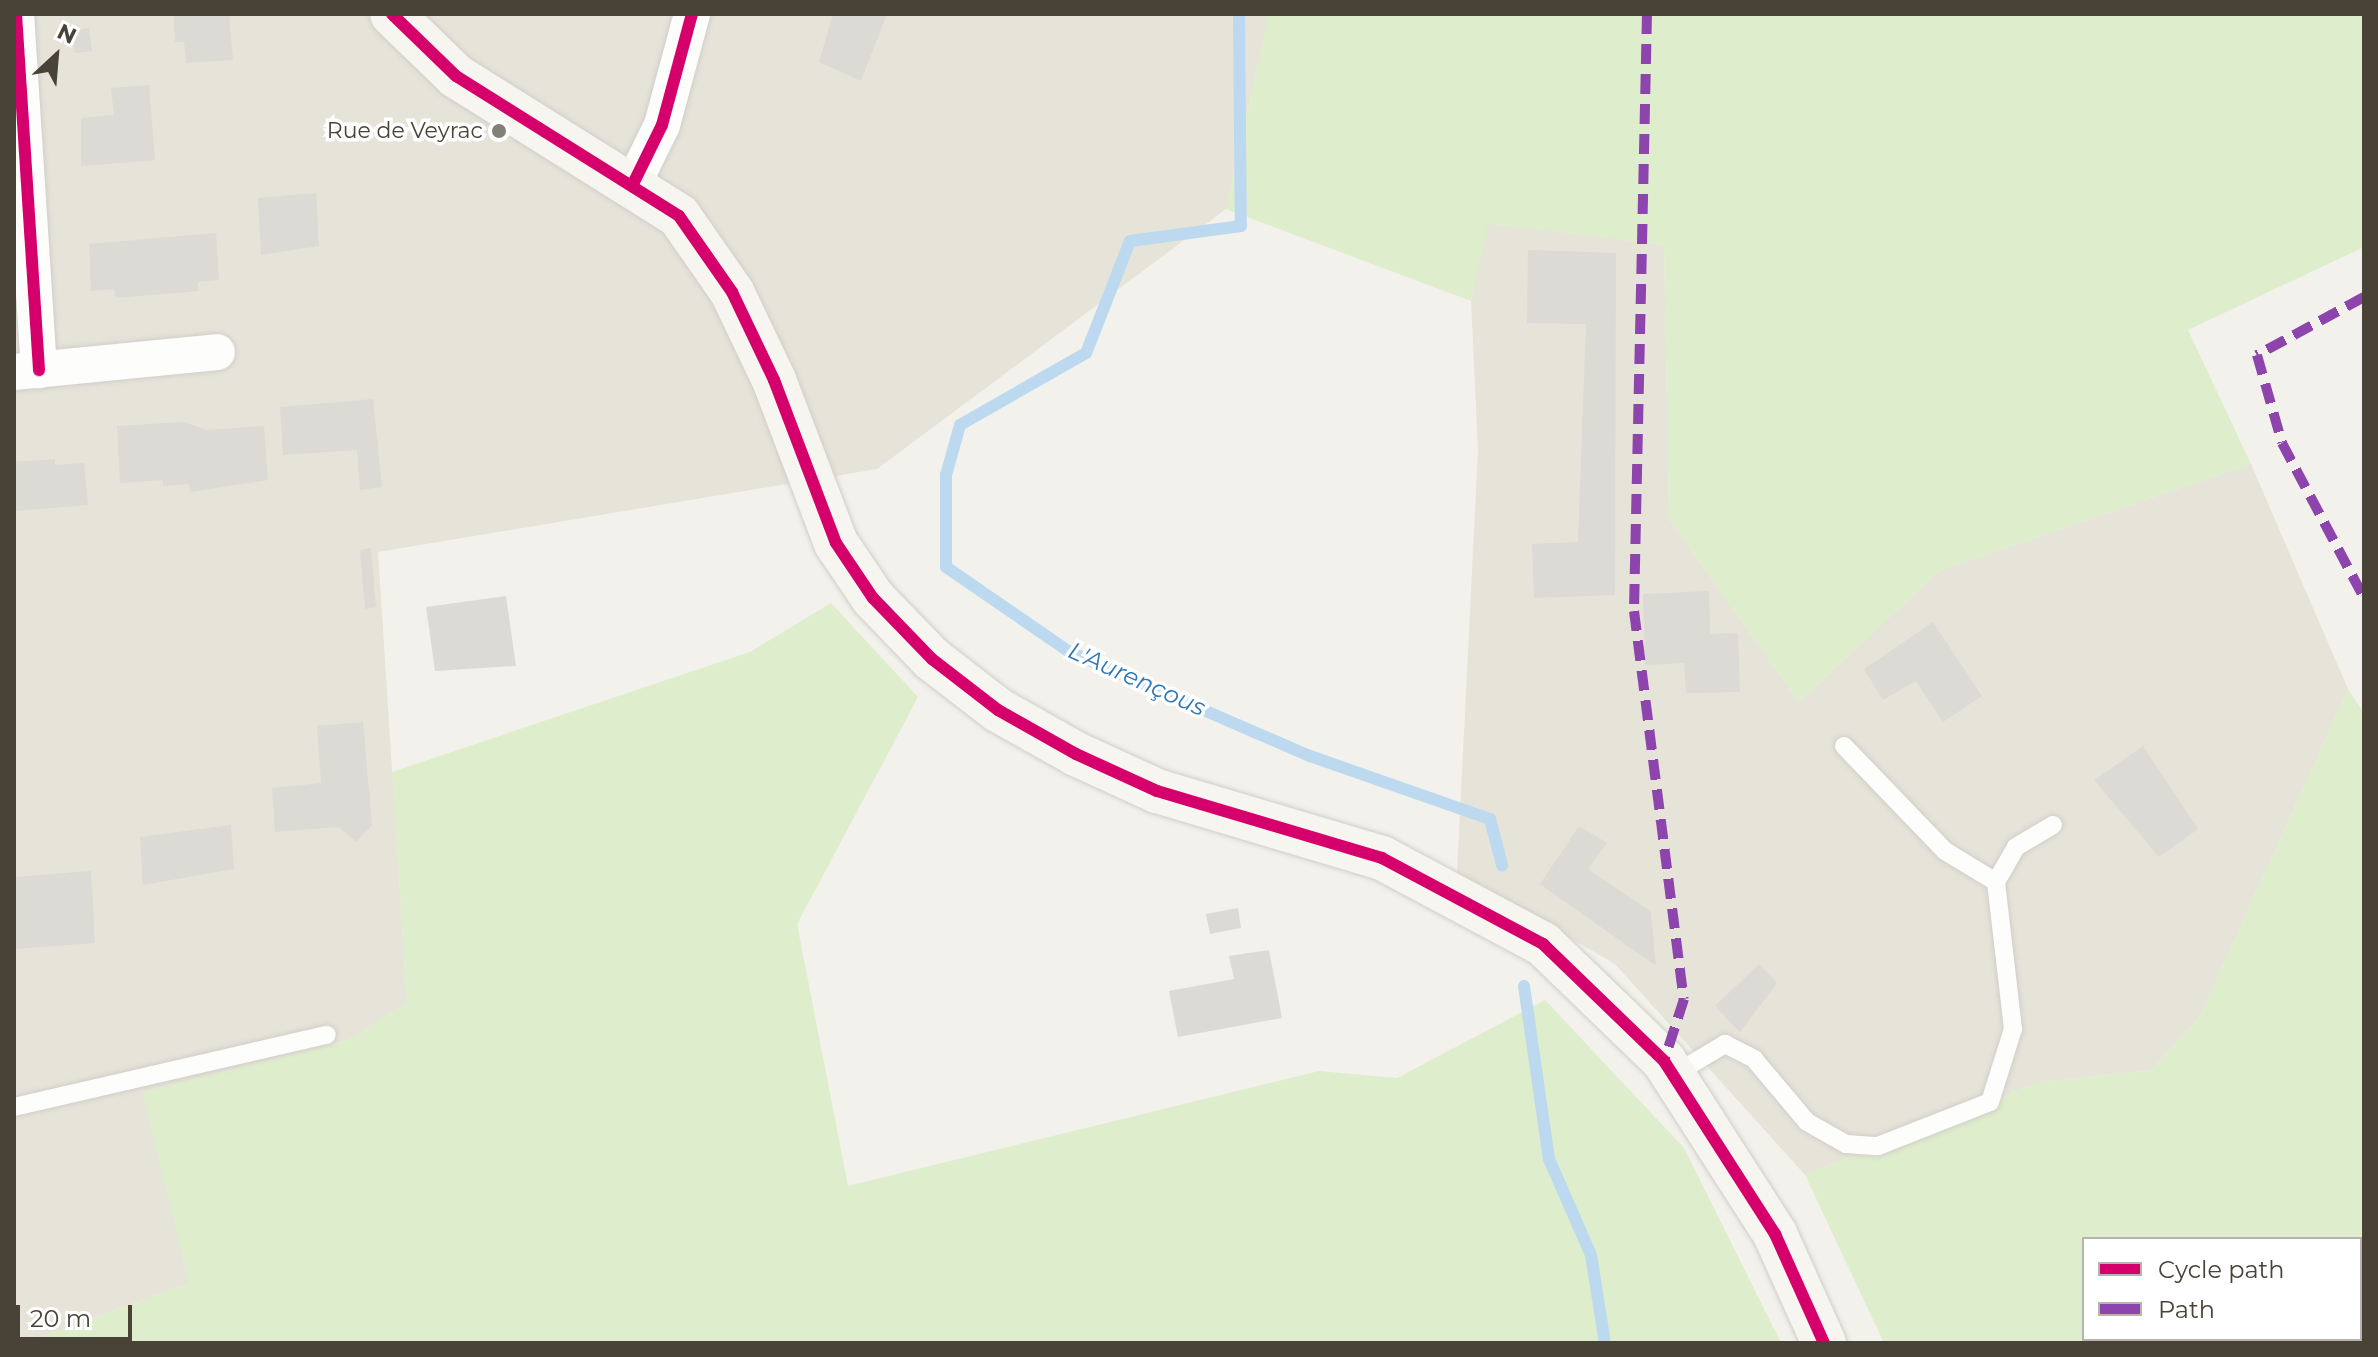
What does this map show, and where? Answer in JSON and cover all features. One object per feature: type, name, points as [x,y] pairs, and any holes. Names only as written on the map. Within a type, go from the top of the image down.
[{"type":"main road","points":[[392,14],[456,76],[679,216],[732,292],[836,543],[873,598],[932,659],[998,710],[1076,754],[1157,791],[1382,858],[1543,944],[1673,1075],[1775,1234],[1824,1343]]},
{"type":"street","points":[[16,14],[27,371],[217,352]]},
{"type":"street","points":[[632,186],[662,125],[692,14]]},
{"type":"lane","points":[[1844,746],[1945,851],[1996,882]]},
{"type":"lane","points":[[1673,1075],[1725,1044],[1754,1059],[1807,1122],[1846,1144],[1878,1146],[1990,1102],[2013,1029],[1996,882],[2016,847],[2053,825]]},
{"type":"lane","points":[[14,1107],[327,1035]]},
{"type":"shaded area","points":[[14,14],[1269,14],[1226,209],[877,469],[378,552],[407,1002],[351,1039],[143,1092],[189,1283],[24,1343],[14,1343]]},
{"type":"shaded area","points":[[1487,223],[1664,245],[1669,519],[1799,702],[1939,571],[2251,464],[2348,689],[2199,1018],[2151,1070],[2040,1082],[1805,1175],[1615,964],[1457,873],[1478,451],[1471,301]]},
{"type":"green space","points":[[1269,14],[2364,14],[2364,247],[2188,330],[2251,464],[1939,571],[1799,702],[1669,519],[1664,245],[1488,224],[1471,301],[1226,209]]},
{"type":"green space","points":[[831,603],[918,697],[797,924],[848,1186],[1319,1071],[1397,1078],[1545,1000],[1684,1148],[1781,1343],[24,1343],[189,1283],[142,1092],[351,1039],[407,1002],[392,772],[750,652]]},
{"type":"green space","points":[[2348,689],[2364,713],[2364,1343],[1884,1343],[1805,1175],[2040,1082],[2151,1070],[2199,1018]]},
{"type":"building","points":[[174,14],[229,14],[233,60],[186,63],[184,42],[175,42]]},
{"type":"building","points":[[833,14],[887,14],[861,81],[819,62]]},
{"type":"building","points":[[89,28],[92,51],[75,53],[71,30]]},
{"type":"building","points":[[149,85],[155,160],[81,166],[81,118],[114,115],[111,88]]},
{"type":"building","points":[[316,193],[319,246],[261,255],[258,198]]},
{"type":"building","points":[[216,233],[219,280],[198,282],[198,291],[116,298],[114,289],[91,291],[89,244]]},
{"type":"building","points":[[1528,250],[1616,253],[1615,595],[1534,598],[1532,544],[1578,542],[1586,324],[1527,323]]},
{"type":"building","points":[[373,399],[382,487],[360,490],[357,450],[283,455],[280,407]]},
{"type":"building","points":[[185,422],[206,430],[264,426],[268,480],[190,492],[189,484],[163,486],[163,480],[120,483],[117,426]]},
{"type":"building","points":[[55,459],[55,465],[84,463],[88,505],[15,511],[14,462]]},
{"type":"building","points":[[371,548],[376,607],[365,609],[360,550]]},
{"type":"building","points":[[1709,591],[1710,634],[1738,633],[1740,692],[1686,693],[1684,663],[1645,665],[1643,594]]},
{"type":"building","points":[[506,596],[516,666],[435,671],[426,607]]},
{"type":"building","points":[[1933,622],[1982,696],[1943,722],[1916,681],[1883,700],[1864,669]]},
{"type":"building","points":[[363,722],[372,825],[356,842],[339,827],[275,832],[272,788],[321,783],[317,726]]},
{"type":"building","points":[[2143,746],[2198,829],[2159,857],[2094,780]]},
{"type":"building","points":[[231,825],[234,869],[143,885],[140,837]]},
{"type":"building","points":[[1579,826],[1607,843],[1588,869],[1651,912],[1656,966],[1540,884]]},
{"type":"building","points":[[91,871],[95,943],[14,949],[14,877]]},
{"type":"building","points":[[1238,908],[1241,928],[1210,934],[1206,914]]},
{"type":"building","points":[[1269,950],[1282,1018],[1178,1037],[1169,991],[1234,979],[1229,956]]},
{"type":"building","points":[[1759,964],[1777,983],[1740,1032],[1715,1006]]},
{"type":"waterway","name":"L'Aurençous","points":[[1239,14],[1241,226],[1130,241],[1086,353],[960,425],[946,475],[946,567],[1068,651],[1310,756],[1490,819],[1502,865]]},
{"type":"waterway","name":"L'Aurençous","points":[[1524,986],[1549,1159],[1591,1255],[1605,1343]]},
{"type":"marked path","points":[[1647,14],[1634,611],[1684,999],[1664,1061]]},
{"type":"marked path","points":[[2364,297],[2257,355],[2282,443],[2364,598]]},
{"type":"cycle path","points":[[16,14],[39,370]]},
{"type":"cycle path","points":[[392,14],[456,76],[679,216],[732,292],[774,380],[836,543],[873,598],[932,659],[998,710],[1076,754],[1157,791],[1382,858],[1543,944],[1664,1061],[1775,1234],[1824,1343]]},
{"type":"cycle path","points":[[632,186],[662,125],[692,14]]},
{"type":"place","name":"Rue de Veyrac","points":[[499,131]]}]
